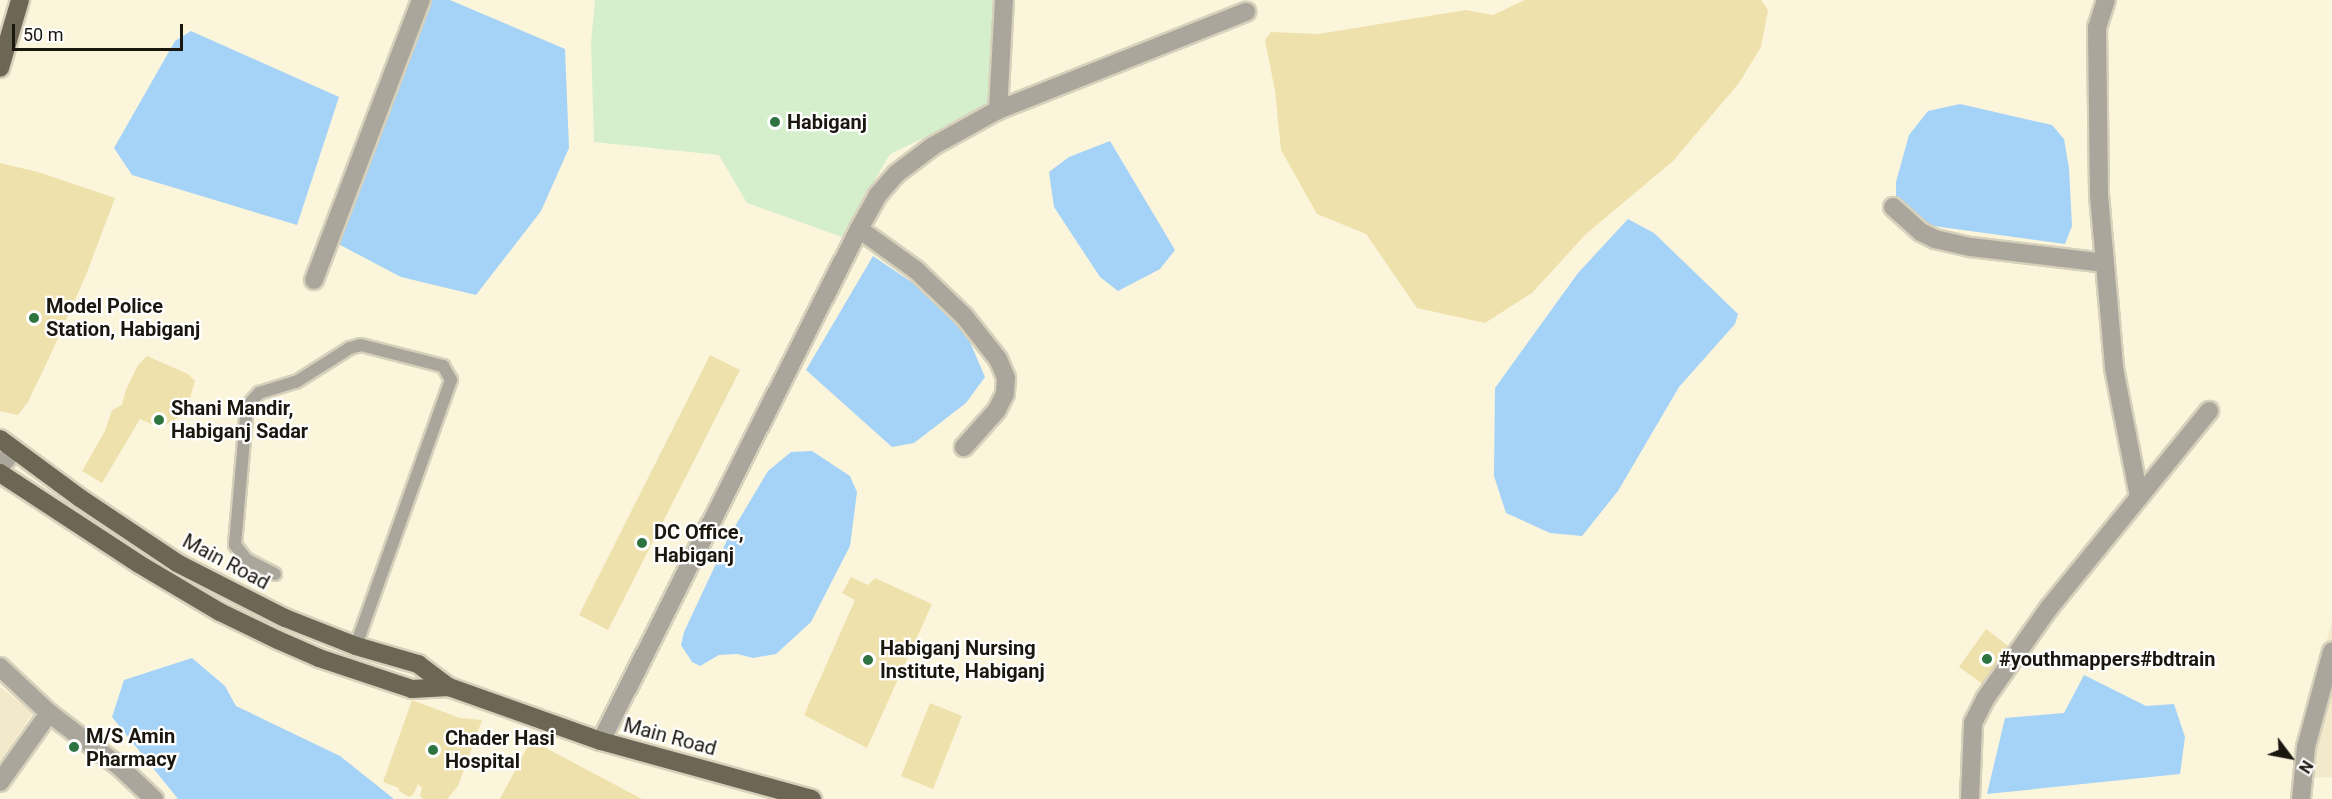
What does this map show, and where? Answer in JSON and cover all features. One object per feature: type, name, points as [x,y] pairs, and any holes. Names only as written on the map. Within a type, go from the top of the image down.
[{"type":"main road","points":[[0,28],[18,0]]},
{"type":"main road","points":[[0,68],[18,0]]},
{"type":"main road","name":"Main Road","points":[[7,444],[177,563],[285,618],[356,645],[418,664],[449,687],[601,741],[812,799]]},
{"type":"main road","name":"Main Road","points":[[0,473],[139,564],[220,612],[278,640],[319,658],[412,689],[449,687]]},
{"type":"street","points":[[314,280],[421,0]]},
{"type":"street","points":[[998,110],[1004,0]]},
{"type":"street","points":[[2106,0],[2097,28],[2099,195],[2114,368],[2139,497]]},
{"type":"street","points":[[601,741],[877,196],[896,174],[933,146],[998,110],[1246,12]]},
{"type":"street","points":[[1893,207],[1921,232],[1935,239],[1971,247],[2105,263]]},
{"type":"street","points":[[860,229],[916,270],[964,316],[998,359],[1006,378],[1005,394],[997,410],[964,447]]},
{"type":"street","points":[[1970,799],[1973,723],[1985,699],[2049,608],[2209,411]]},
{"type":"street","points":[[0,467],[7,444]]},
{"type":"street","points":[[2301,799],[2306,747],[2332,651]]},
{"type":"street","points":[[0,667],[49,713],[120,767],[154,799]]},
{"type":"street","points":[[0,782],[49,713]]},
{"type":"lane","points":[[275,574],[246,560],[235,545],[247,406],[259,393],[296,382],[350,348],[361,345],[443,366],[451,380],[356,645]]},
{"type":"shaded area","points":[[2332,621],[2332,777],[2292,778],[2327,640]]},
{"type":"shaded area","points":[[0,687],[33,713],[0,761]]},
{"type":"green space","name":"Habiganj","points":[[595,0],[1002,0],[999,102],[890,154],[842,237],[747,203],[719,155],[594,142],[591,42]]},
{"type":"water","points":[[414,0],[450,0],[565,49],[569,148],[541,211],[476,295],[401,277],[325,237],[330,210]]},
{"type":"water","points":[[191,31],[339,97],[297,225],[132,175],[114,148],[175,41]]},
{"type":"water","points":[[1960,104],[2052,125],[2064,139],[2069,168],[2072,226],[2065,244],[1919,224],[1896,207],[1896,182],[1909,135],[1928,111]]},
{"type":"water","points":[[1110,141],[1175,250],[1160,269],[1118,291],[1100,277],[1054,207],[1049,172],[1069,157]]},
{"type":"water","points":[[1628,219],[1654,233],[1738,314],[1735,324],[1679,387],[1618,491],[1582,536],[1550,533],[1506,513],[1494,476],[1495,388],[1578,273]]},
{"type":"water","points":[[873,256],[935,298],[967,335],[985,377],[966,403],[914,443],[892,447],[806,370]]},
{"type":"water","points":[[812,451],[850,476],[857,492],[850,546],[811,622],[776,654],[753,658],[737,654],[719,655],[700,666],[692,662],[681,645],[684,632],[728,538],[768,471],[791,452]]},
{"type":"water","points":[[192,658],[225,686],[236,706],[340,756],[394,799],[178,799],[112,717],[124,680]]},
{"type":"water","points":[[2084,675],[2146,706],[2174,704],[2185,737],[2180,774],[1987,794],[2005,718],[2064,713]]},
{"type":"building","points":[[1525,0],[1761,0],[1768,10],[1761,47],[1739,83],[1673,161],[1586,234],[1532,293],[1485,323],[1417,308],[1366,234],[1317,214],[1281,150],[1275,91],[1265,40],[1271,32],[1318,34],[1466,10],[1493,15]]},
{"type":"building","name":"Model Police Station, Habiganj","points":[[0,163],[38,172],[115,198],[86,275],[28,402],[18,415],[0,411]]},
{"type":"building","points":[[710,355],[740,370],[608,630],[579,615]]},
{"type":"building","name":"Shani Mandir, Habiganj Sadar","points":[[147,356],[188,374],[195,381],[189,402],[178,418],[165,425],[156,426],[140,419],[102,483],[82,471],[105,431],[112,410],[122,405],[126,390],[138,365]]},
{"type":"building","name":"Habiganj Nursing Institute, Habiganj","points":[[851,577],[868,585],[875,578],[932,604],[867,748],[804,715],[855,600],[842,593]]},
{"type":"building","name":"#youthmappers#bdtrain","points":[[1986,629],[2016,652],[1988,688],[1959,667]]},
{"type":"building","name":"Chader Hasi Hospital","points":[[412,700],[460,718],[482,720],[458,786],[447,799],[423,799],[420,796],[422,788],[418,784],[413,795],[409,797],[399,791],[399,788],[383,782]]},
{"type":"building","points":[[930,703],[962,716],[933,789],[901,776]]},
{"type":"building","points":[[531,740],[642,799],[500,799]]},
{"type":"place","name":"Habiganj","points":[[775,122]]},
{"type":"place","name":"Model Police Station, Habiganj","points":[[34,318]]},
{"type":"place","name":"Shani Mandir, Habiganj Sadar","points":[[159,420]]},
{"type":"place","name":"DC Office, Habiganj","points":[[642,543]]},
{"type":"place","name":"#youthmappers#bdtrain","points":[[1987,659]]},
{"type":"place","name":"Habiganj Nursing Institute, Habiganj","points":[[868,660]]},
{"type":"place","name":"M/S Amin Pharmacy","points":[[74,747]]},
{"type":"place","name":"Chader Hasi Hospital","points":[[433,750]]}]
